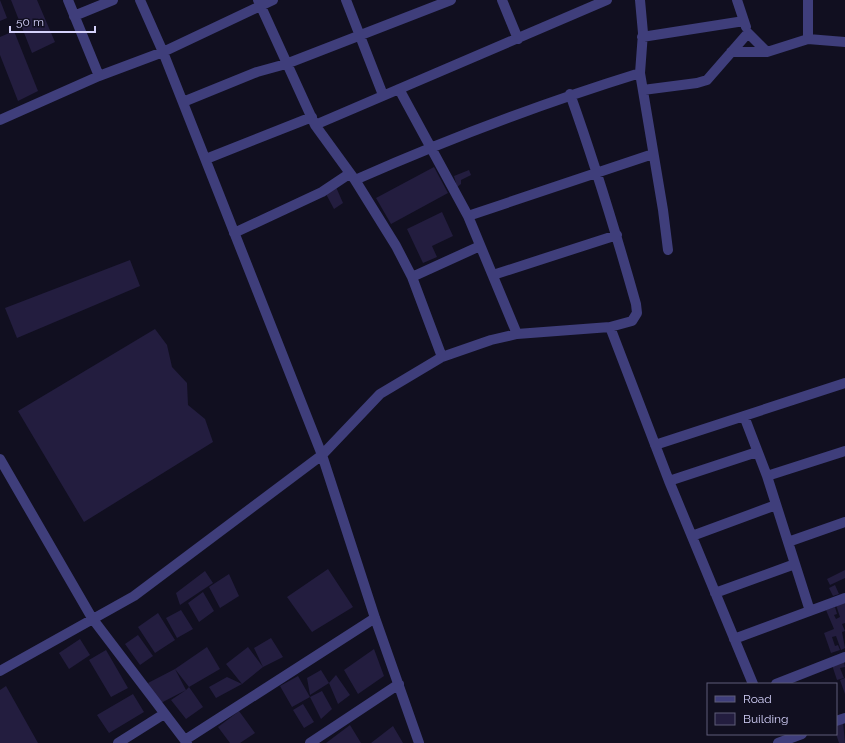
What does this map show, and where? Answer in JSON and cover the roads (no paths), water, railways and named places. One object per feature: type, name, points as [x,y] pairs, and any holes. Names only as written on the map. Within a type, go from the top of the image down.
[{"type":"street","points":[[68,0],[99,76]]},
{"type":"street","points":[[74,16],[113,0]]},
{"type":"street","points":[[140,0],[163,52],[206,159],[322,455],[375,618],[419,743]]},
{"type":"street","points":[[0,120],[99,76],[163,52],[259,3],[273,0]]},
{"type":"street","points":[[346,0],[361,35],[383,95]]},
{"type":"street","points":[[183,102],[257,72],[286,64],[451,0]]},
{"type":"street","points":[[502,0],[518,39]]},
{"type":"street","points":[[206,159],[383,95],[607,0]]},
{"type":"street","points":[[640,0],[642,37],[640,73],[663,210],[668,250]]},
{"type":"street","points":[[737,0],[748,33],[767,52]]},
{"type":"street","points":[[808,0],[808,39]]},
{"type":"street","points":[[259,3],[286,64],[314,121],[396,246],[412,277],[442,357]]},
{"type":"street","points":[[642,37],[744,21]]},
{"type":"street","points":[[643,90],[697,83],[707,80],[748,33]]},
{"type":"street","points":[[732,52],[767,52],[808,39],[845,42]]},
{"type":"street","points":[[234,233],[352,177],[570,94],[640,73]]},
{"type":"street","points":[[399,88],[429,147],[468,216],[518,334]]},
{"type":"street","points":[[0,671],[92,618],[134,596],[322,455],[380,394],[442,357],[491,340],[518,334],[610,327],[632,321],[637,313],[617,235],[598,173],[570,94]]},
{"type":"street","points":[[468,216],[653,154]]},
{"type":"street","points":[[492,275],[617,235]]},
{"type":"street","points":[[412,277],[480,246]]},
{"type":"street","points":[[610,327],[655,445],[753,683]]},
{"type":"street","points":[[655,445],[845,383]]},
{"type":"street","points":[[744,416],[767,476],[810,611]]},
{"type":"street","points":[[767,476],[845,451]]},
{"type":"street","points":[[670,481],[757,452]]},
{"type":"street","points":[[0,459],[92,618],[186,741],[375,618]]},
{"type":"street","points":[[692,536],[776,505]]},
{"type":"street","points":[[788,542],[845,522]]},
{"type":"street","points":[[715,593],[795,564]]},
{"type":"street","points":[[734,639],[845,598]]},
{"type":"street","points":[[779,683],[845,657]]},
{"type":"street","points":[[310,743],[399,684]]},
{"type":"street","points":[[118,743],[164,714]]},
{"type":"street","points":[[778,743],[799,735]]}]
